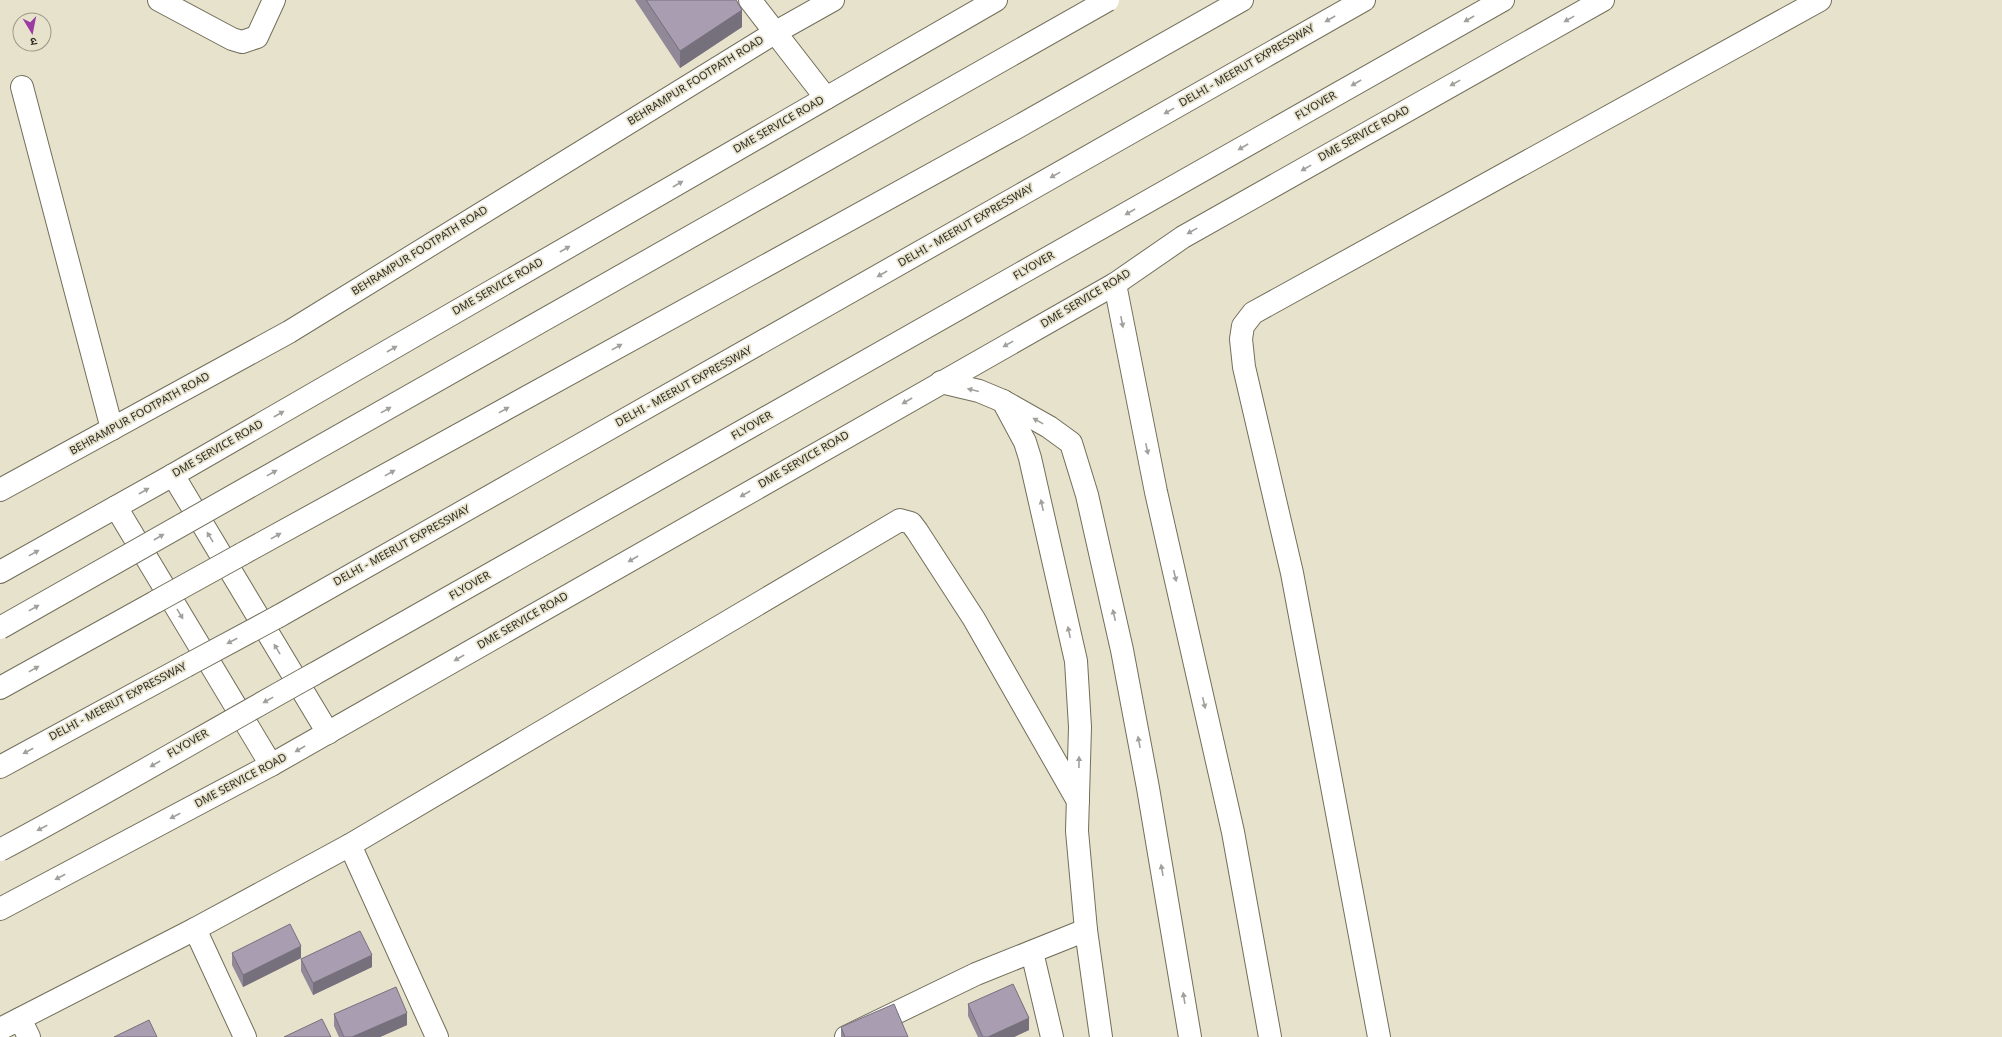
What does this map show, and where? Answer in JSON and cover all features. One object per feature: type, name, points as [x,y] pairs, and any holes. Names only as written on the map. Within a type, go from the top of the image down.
[{"type":"main road","points":[[159,0],[232,40],[242,42],[257,37],[274,0]]},
{"type":"main road","points":[[750,0],[826,98]]},
{"type":"main road","name":"BEHRAMPUR FOOTPATH ROAD","points":[[0,490],[289,332],[776,32],[833,0]]},
{"type":"main road","name":"DME SERVICE ROAD","points":[[0,572],[173,475],[996,0]]},
{"type":"main road","points":[[0,628],[1108,0]]},
{"type":"main road","points":[[0,688],[157,600],[1014,129],[1242,0]]},
{"type":"main road","name":"DELHI - MEERUT EXPRESSWAY","points":[[0,767],[279,616],[1364,0]]},
{"type":"main road","name":"FLYOVER","points":[[0,850],[66,816],[221,725],[314,674],[1503,0]]},
{"type":"main road","name":"DME SERVICE ROAD","points":[[0,909],[271,765],[328,733],[1115,284],[1183,237],[1603,0]]},
{"type":"main road","points":[[1379,1037],[1292,573],[1244,367],[1241,340],[1243,326],[1253,314],[1820,0]]},
{"type":"main road","points":[[22,87],[112,429]]},
{"type":"main road","points":[[1115,284],[1156,492],[1233,832],[1270,1037]]},
{"type":"main road","points":[[941,382],[979,391],[1003,401],[1049,427],[1070,442],[1086,495],[1123,658],[1149,796],[1190,1037]]},
{"type":"main road","points":[[1003,401],[1025,442],[1034,470],[1076,661],[1080,727],[1077,831],[1086,930],[1101,1037]]},
{"type":"main road","points":[[173,475],[328,733]]},
{"type":"main road","points":[[116,507],[271,765]]},
{"type":"main road","points":[[0,1029],[25,1028],[195,929],[350,845],[900,520],[911,522],[970,613],[1078,800]]},
{"type":"main road","points":[[350,845],[437,1037]]},
{"type":"main road","points":[[195,929],[245,1037]]},
{"type":"main road","points":[[846,1037],[976,974],[1086,930]]},
{"type":"main road","points":[[1032,952],[1052,1037]]},
{"type":"building","points":[[646,0],[736,0],[742,10],[680,51]]},
{"type":"building","points":[[290,924],[301,946],[243,975],[232,953]]},
{"type":"building","points":[[360,931],[372,955],[313,983],[301,959]]},
{"type":"building","points":[[1013,984],[1029,1018],[988,1037],[983,1037],[968,1004]]},
{"type":"building","points":[[396,987],[407,1013],[352,1037],[344,1037],[334,1014]]},
{"type":"building","points":[[894,1004],[908,1037],[845,1037],[841,1027]]},
{"type":"building","points":[[322,1019],[331,1037],[284,1037]]},
{"type":"building","points":[[149,1020],[157,1037],[114,1037]]}]
